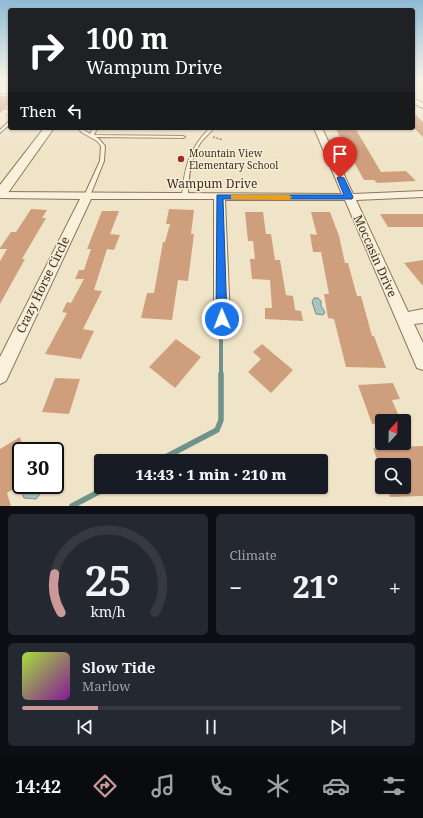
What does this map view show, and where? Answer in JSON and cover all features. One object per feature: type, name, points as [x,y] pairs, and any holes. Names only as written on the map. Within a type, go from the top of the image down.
[{"type":"street","points":[[0,194],[48,130]]},
{"type":"street","name":"Moccasin Drive","points":[[319,130],[423,362]]},
{"type":"street","name":"Wampum Drive","points":[[0,194],[185,197],[349,197],[423,194]]},
{"type":"street","name":"Crazy Horse Circle","points":[[0,374],[87,196]]},
{"type":"street","points":[[219,197],[222,319]]},
{"type":"street","points":[[403,320],[423,316]]},
{"type":"lane","points":[[0,132],[8,124]]},
{"type":"lane","points":[[82,130],[98,140],[103,146],[102,161],[87,196]]},
{"type":"lane","points":[[91,136],[94,130]]},
{"type":"lane","points":[[185,197],[193,152],[199,140],[210,130]]},
{"type":"lane","points":[[91,136],[183,137]]},
{"type":"water","points":[[314,298],[318,298],[321,301],[321,306],[325,312],[323,315],[316,314],[312,302]]},
{"type":"water","points":[[22,494],[40,494],[36,499],[24,498]]},
{"type":"building","points":[[0,104],[8,104],[8,105],[0,113]]},
{"type":"building","points":[[415,114],[423,122],[423,137],[415,129]]},
{"type":"building","points":[[336,130],[356,130],[381,172],[406,171],[416,181],[377,183],[374,180],[364,180]]},
{"type":"building","points":[[31,209],[47,210],[42,218],[46,218],[22,259],[25,259],[0,304],[0,261],[7,249],[0,248],[11,232],[16,232]]},
{"type":"building","points":[[169,209],[194,210],[191,234],[194,234],[188,281],[178,280],[172,320],[141,318],[147,293],[154,293],[163,242],[165,242],[170,224],[166,224]]},
{"type":"building","points":[[102,211],[119,211],[110,234],[120,235],[114,250],[107,249],[94,290],[102,291],[83,329],[94,331],[81,359],[45,354],[67,313],[62,312],[67,302],[71,303],[84,279],[75,279],[79,270],[84,270],[91,249],[87,249]]},
{"type":"building","points":[[245,212],[263,212],[266,234],[271,234],[275,260],[280,260],[286,295],[293,296],[295,310],[301,311],[303,321],[265,319],[265,308],[272,308],[270,280],[252,279],[250,259],[255,259],[253,241],[248,241]]},
{"type":"building","points":[[311,212],[330,212],[339,236],[345,263],[348,263],[357,296],[361,296],[372,336],[374,336],[386,368],[346,367],[334,319],[328,318],[324,294],[329,294],[321,252],[313,252],[310,234],[317,235]]},
{"type":"building","points":[[380,214],[423,214],[423,227],[388,227]]},
{"type":"building","points":[[423,260],[423,286],[404,263]]},
{"type":"building","points":[[176,339],[201,357],[175,388],[149,367]]},
{"type":"building","points":[[262,344],[293,370],[271,393],[248,372],[261,359],[253,352]]},
{"type":"building","points":[[55,378],[80,379],[69,414],[42,412]]},
{"type":"building","points":[[393,383],[400,399],[392,400],[398,414],[375,414],[375,424],[372,424],[358,385]]},
{"type":"building","points":[[20,437],[21,442],[12,442],[12,490],[7,493],[11,506],[0,506],[0,449]]},
{"type":"building","points":[[411,446],[423,446],[423,496],[390,497],[389,494],[411,494],[411,458],[377,458],[373,448],[375,448],[375,450],[411,450]]},
{"type":"waterway","points":[[171,454],[217,430],[221,420],[221,332]]},
{"type":"waterway","points":[[72,506],[95,494]]},
{"type":"slow traffic","points":[[234,197],[289,197]]},
{"type":"place","name":"Mountain View Elementary School","points":[[181,159]]},
{"type":"route","points":[[222,319],[219,197],[349,197],[340,178]]}]
